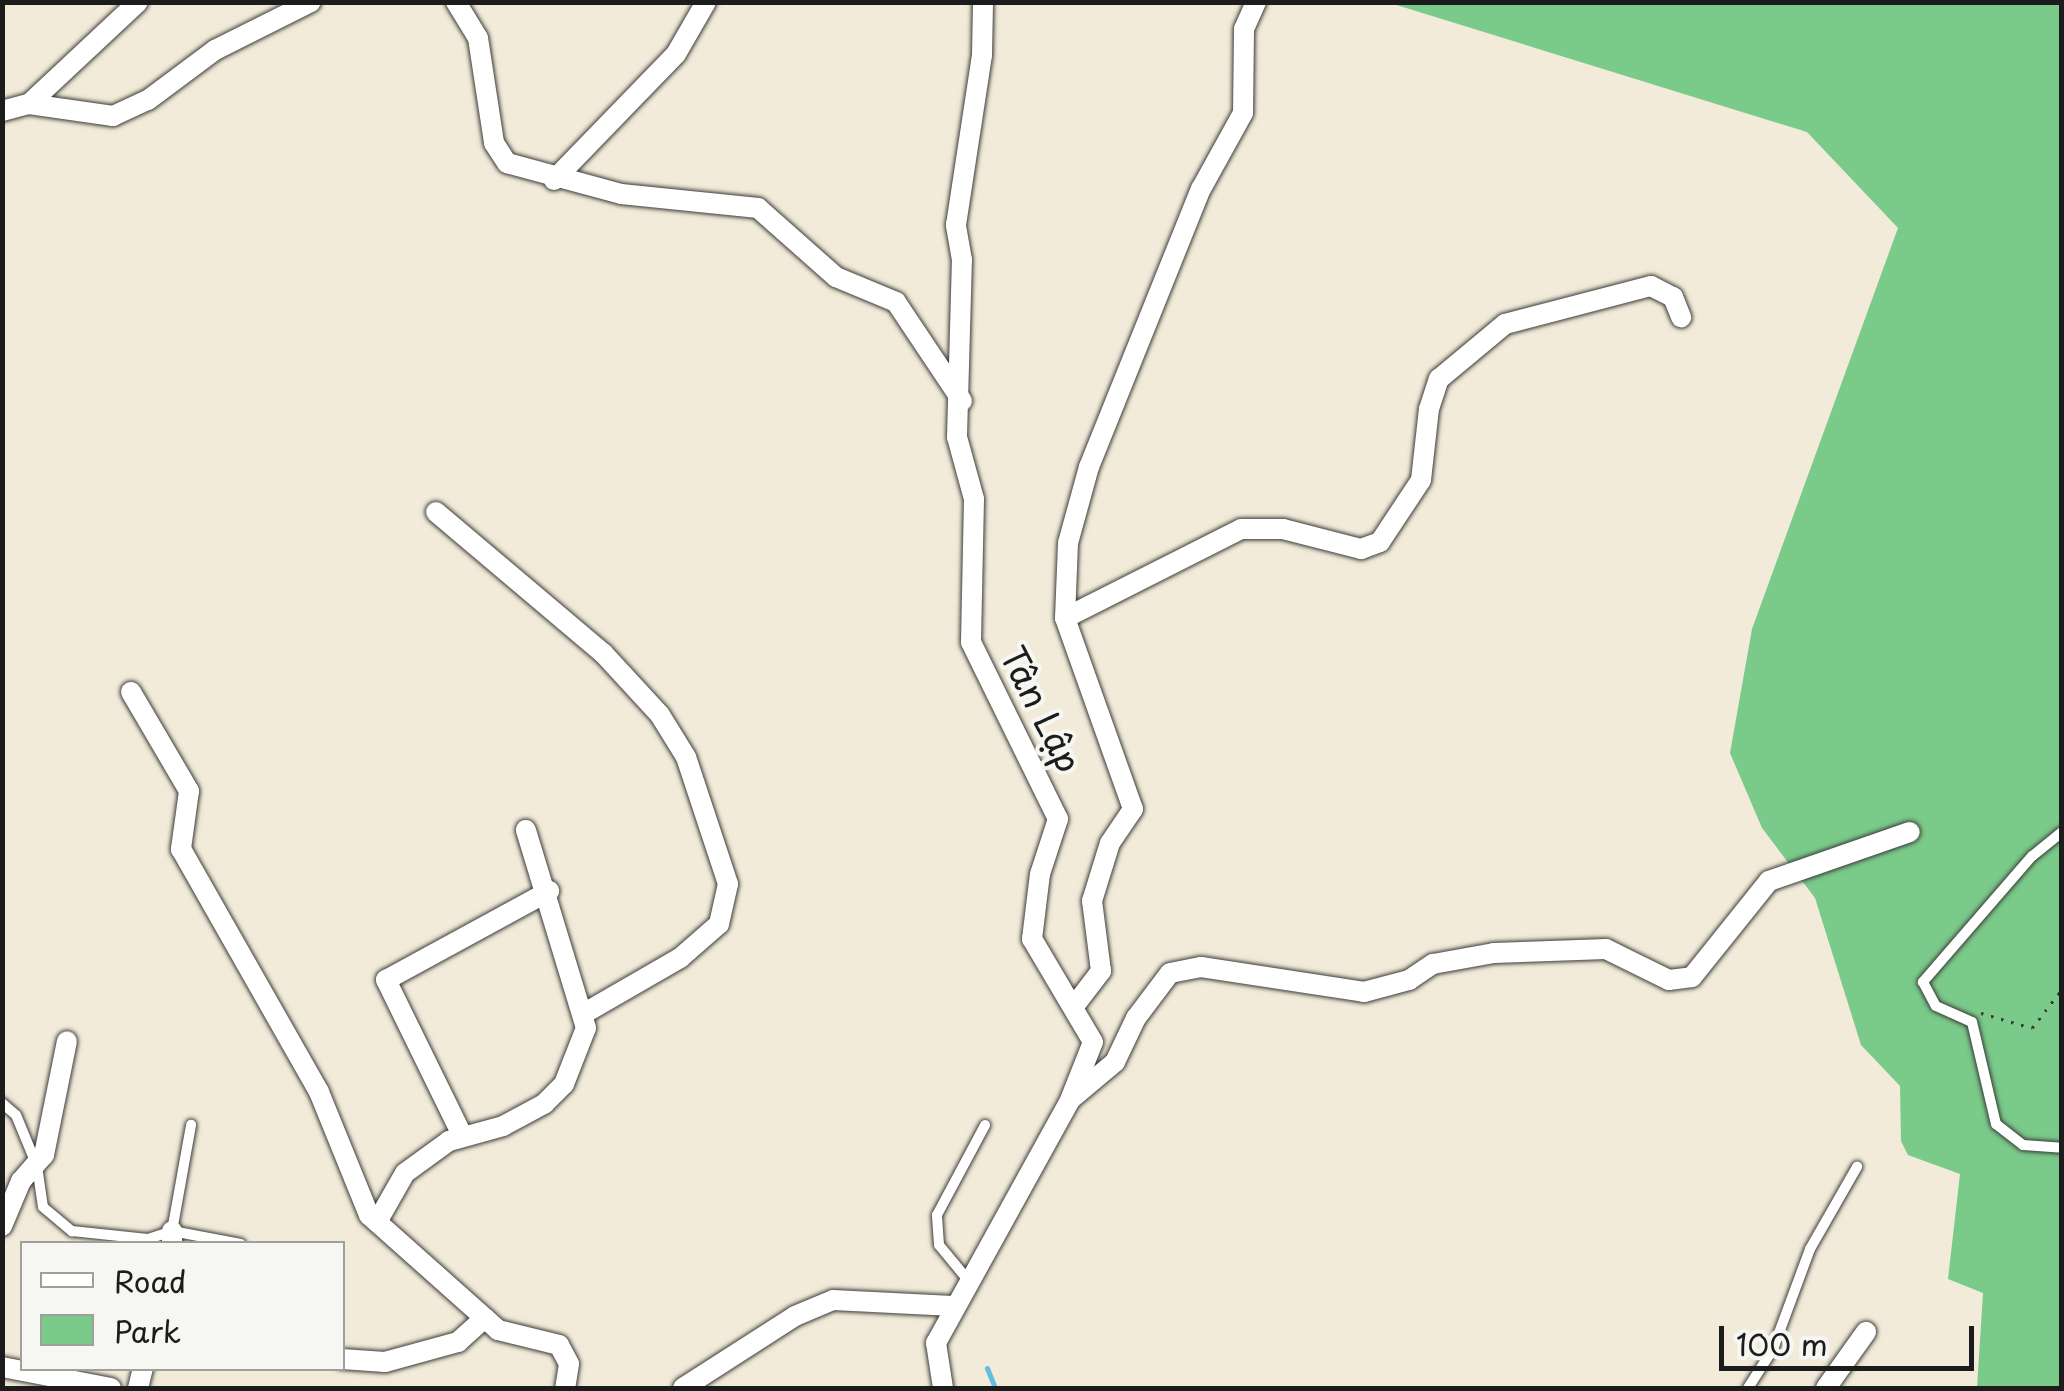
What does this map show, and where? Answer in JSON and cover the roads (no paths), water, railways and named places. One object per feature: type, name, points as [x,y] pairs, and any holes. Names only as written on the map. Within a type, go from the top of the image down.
[{"type":"street","points":[[29,104],[138,2]]},
{"type":"street","points":[[2,111],[29,104],[113,116],[263,22],[310,2]]},
{"type":"street","points":[[456,2],[478,38],[501,156],[516,169],[554,180],[758,208],[836,277],[896,302],[962,402]]},
{"type":"street","points":[[554,180],[676,54],[706,2]]},
{"type":"street","name":"Tân Lập","points":[[943,1388],[936,1342],[1070,1100],[1092,1042],[1074,1005],[1045,970],[1032,939],[1040,874],[1058,819],[971,642],[974,499],[957,437],[962,402],[956,225],[982,55],[983,2]]},
{"type":"street","points":[[1074,1005],[1101,971],[1092,901],[1110,844],[1133,809],[1064,618],[1063,581],[1077,506],[1201,189],[1244,113],[1244,30],[1256,2]]},
{"type":"street","points":[[1064,618],[1241,529],[1283,529],[1361,548],[1380,542],[1422,480],[1429,409],[1440,379],[1504,324],[1650,286],[1673,297],[1681,317]]},
{"type":"street","points":[[436,512],[603,653],[660,715],[686,757],[728,884],[718,924],[680,958],[583,1014]]},
{"type":"street","points":[[131,692],[189,791],[181,849],[319,1092],[377,1222],[498,1330],[558,1345],[569,1364],[565,1388]]},
{"type":"street","points":[[377,1222],[405,1173],[462,1135],[504,1126],[544,1104],[564,1084],[586,1028],[550,892],[526,830]]},
{"type":"street","points":[[1070,1100],[1115,1062],[1136,1018],[1170,974],[1200,966],[1364,992],[1409,980],[1433,964],[1494,953],[1606,950],[1669,980],[1692,978],[1769,881],[1910,832]]},
{"type":"street","points":[[462,1135],[388,990],[388,974],[550,892]]},
{"type":"street","points":[[2,1226],[21,1181],[37,1166],[67,1041]]},
{"type":"street","points":[[683,1388],[795,1316],[833,1300],[954,1306]]},
{"type":"street","points":[[345,1358],[385,1362],[458,1342],[486,1318]]},
{"type":"street","points":[[1826,1388],[1866,1332]]},
{"type":"street","points":[[27,1371],[111,1388]]},
{"type":"lane","points":[[2062,832],[2032,856],[1927,972],[1929,1000],[1969,1017],[1996,1124],[2023,1145],[2062,1148]]},
{"type":"lane","points":[[2,1103],[16,1116],[37,1166],[43,1207],[72,1231],[211,1241]]},
{"type":"lane","points":[[172,1237],[191,1125]]},
{"type":"lane","points":[[968,1280],[939,1245],[937,1215],[985,1125]]},
{"type":"lane","points":[[1748,1388],[1773,1349],[1810,1249],[1857,1167]]},
{"type":"waterway","points":[[987,1368],[995,1388]]}]
